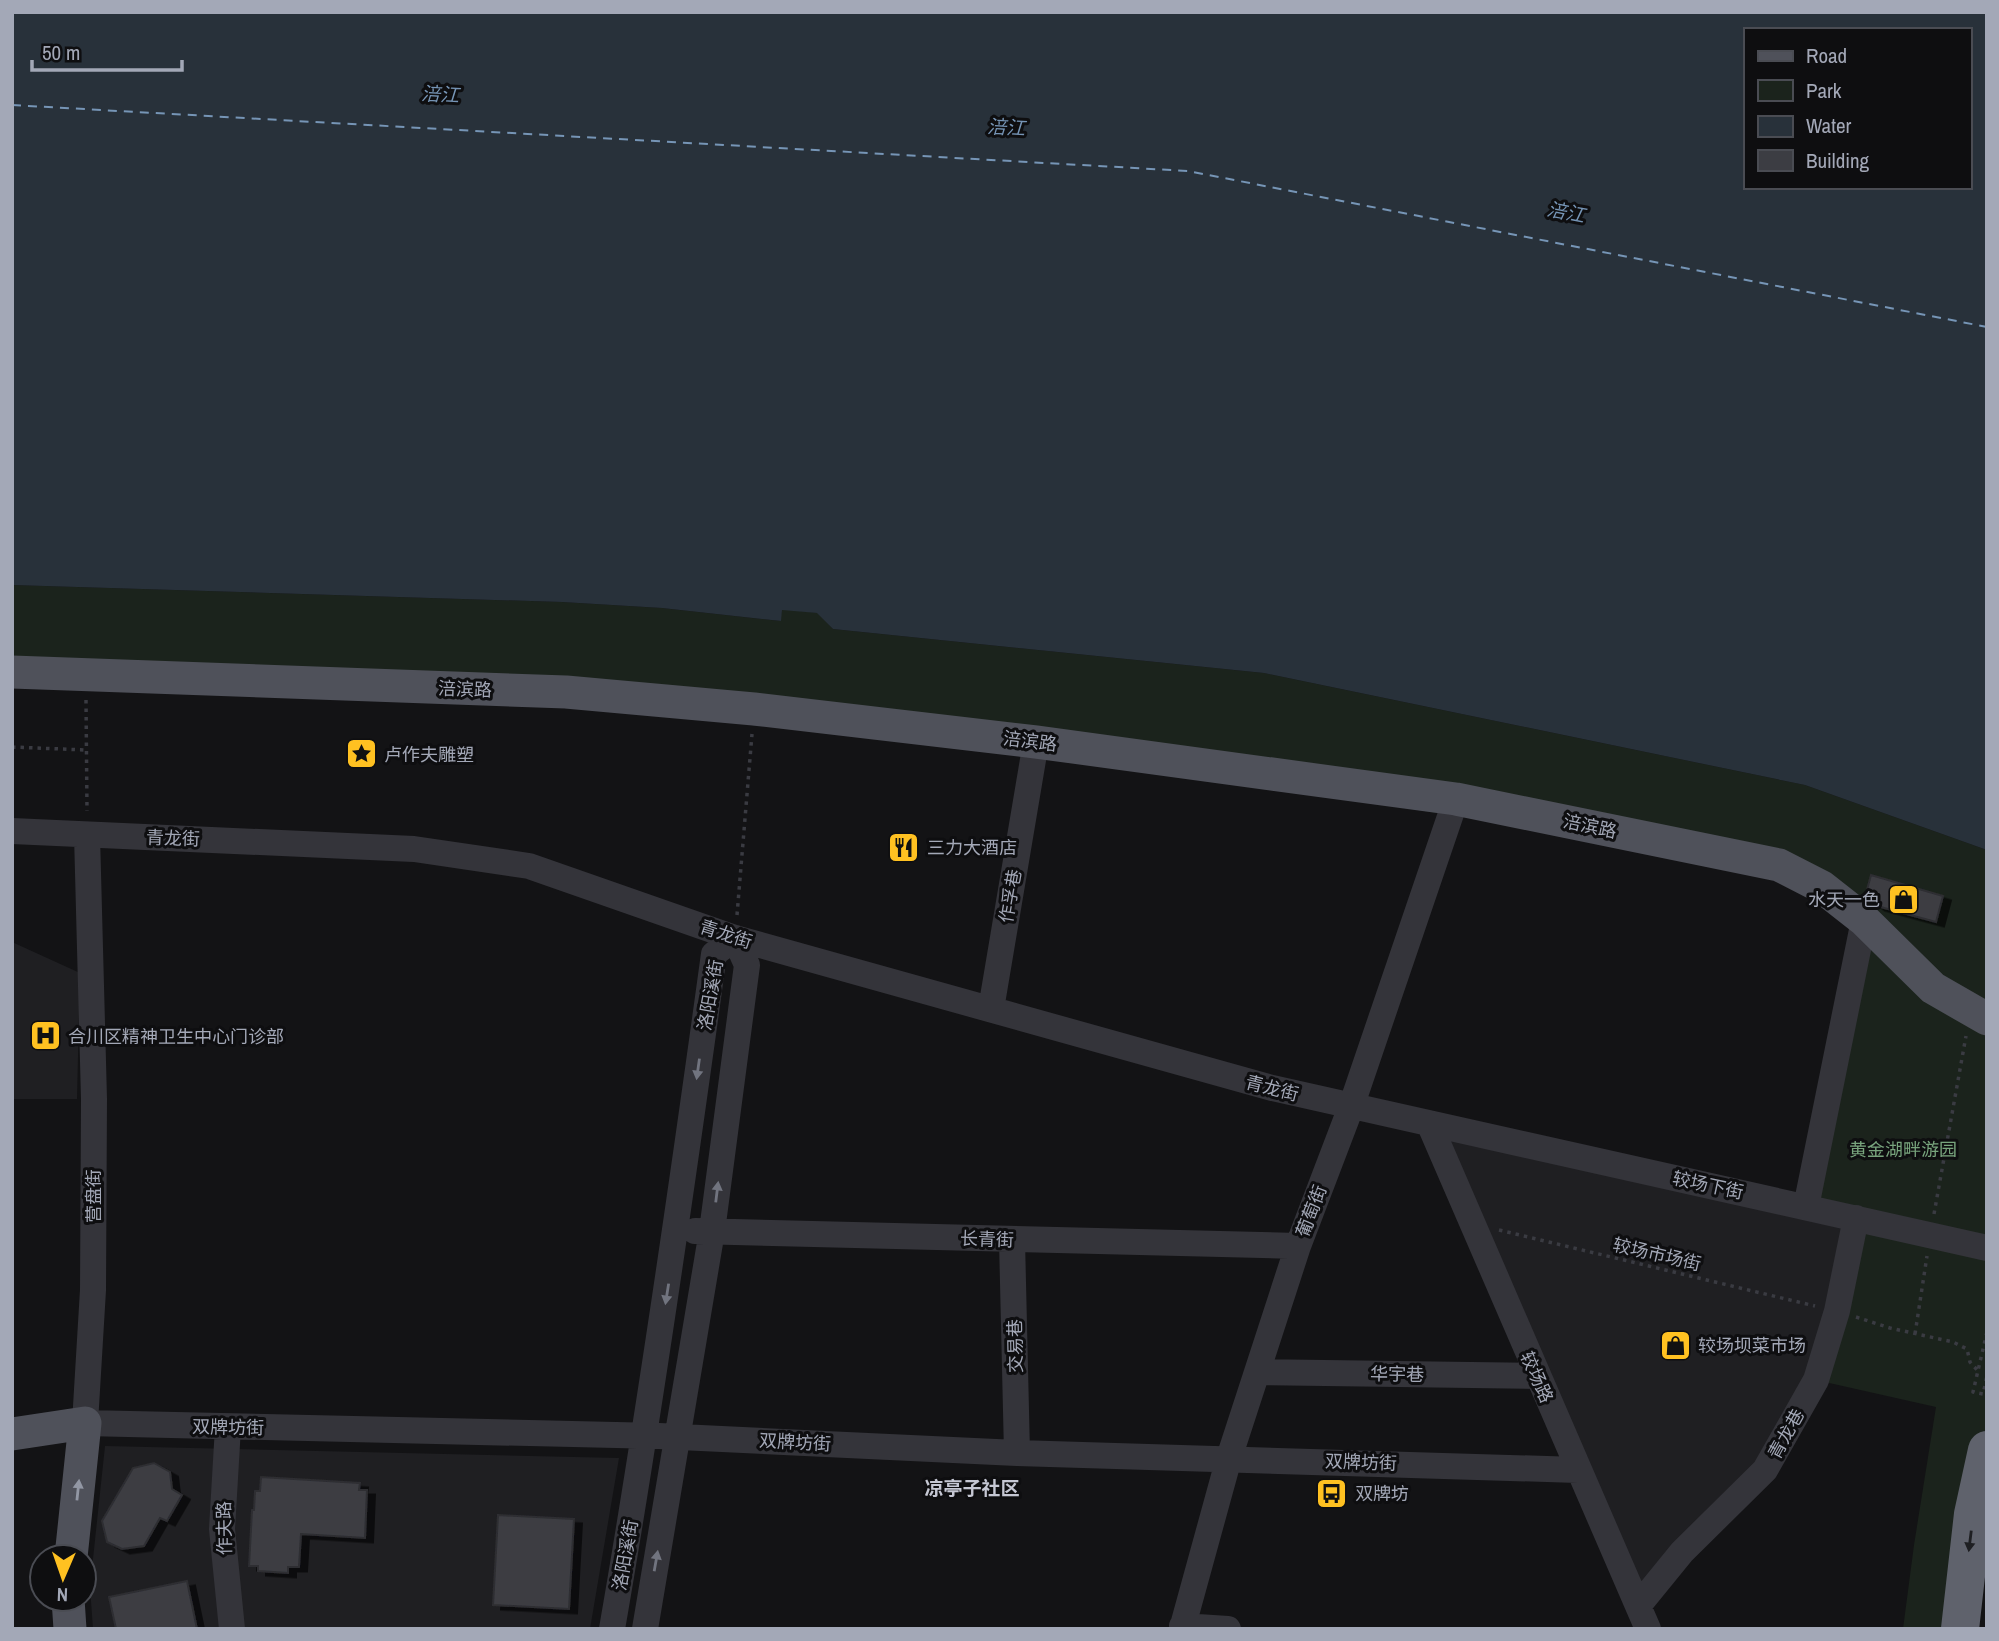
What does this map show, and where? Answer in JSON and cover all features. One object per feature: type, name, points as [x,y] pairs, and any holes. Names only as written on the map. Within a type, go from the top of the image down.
[{"type":"highway","points":[[1960,1629],[1973,1514],[1987,1450]]},
{"type":"main road","name":"涪滨路","points":[[12,672],[565,692],[754,709],[1036,742],[1456,799],[1780,865],[1822,887],[1864,920],[1933,988],[1978,1014]]},
{"type":"main road","name":"双牌坊街","points":[[12,1434],[85,1423]]},
{"type":"main road","name":"营盘街","points":[[72,1543],[85,1423]]},
{"type":"street","name":"作孚巷","points":[[991,1009],[1036,742]]},
{"type":"street","name":"葡萄街","points":[[1182,1627],[1228,1458],[1298,1246],[1352,1107],[1456,799]]},
{"type":"street","name":"青龙街","points":[[12,831],[414,849],[529,866],[735,938],[1272,1088],[1429,1123]]},
{"type":"street","name":"营盘街","points":[[85,1423],[93,1290],[94,1099],[87,835]]},
{"type":"street","points":[[1806,1207],[1864,920]]},
{"type":"street","name":"洛阳溪街","points":[[612,1629],[676,1232],[714,954],[735,938],[747,965],[712,1231],[645,1629]]},
{"type":"street","name":"较场下街","points":[[1429,1123],[1987,1248]]},
{"type":"street","name":"较场路","points":[[1429,1123],[1536,1376],[1643,1617]]},
{"type":"street","name":"青龙巷","points":[[1643,1617],[1682,1552],[1765,1470],[1816,1380],[1837,1311],[1856,1218]]},
{"type":"street","name":"长青街","points":[[676,1232],[1298,1246]]},
{"type":"street","name":"交易巷","points":[[1013,1240],[1017,1452]]},
{"type":"street","name":"华宇巷","points":[[1258,1372],[1536,1376]]},
{"type":"street","name":"双牌坊街","points":[[85,1423],[677,1437],[1017,1452],[1578,1470]]},
{"type":"street","name":"作夫路","points":[[228,1427],[222,1529],[232,1629]]},
{"type":"street","points":[[1182,1627],[1228,1629]]},
{"type":"path","points":[[87,675],[87,835]]},
{"type":"path","points":[[735,938],[754,709]]},
{"type":"path","points":[[12,747],[86,750]]},
{"type":"path","points":[[1915,1334],[1931,1235],[1978,1014]]},
{"type":"path","name":"较场市场街","points":[[1470,1223],[1837,1311],[1890,1328],[1953,1342],[1967,1349],[1970,1362],[1978,1371]]},
{"type":"path","points":[[1987,1332],[1973,1392],[1983,1394],[1987,1376]]},
{"type":"shaded area","name":"合川区精神卫生中心门诊部","points":[[12,942],[80,973],[77,1099],[12,1099]]},
{"type":"shaded area","name":"较场坝菜市场","points":[[1429,1123],[1856,1218],[1837,1311],[1765,1470],[1638,1606]]},
{"type":"shaded area","points":[[105,1446],[619,1458],[590,1629],[93,1629],[92,1613],[98,1613],[98,1543],[95,1543]]},
{"type":"green space","name":"黄金湖畔游园","points":[[12,585],[562,602],[662,608],[780,621],[782,609],[818,613],[833,629],[1264,673],[1805,785],[1987,850],[1987,1449],[1961,1629],[1903,1629],[1936,1407],[1816,1380],[1856,1219],[1806,1207],[1864,921],[1780,865],[754,709],[12,672]]},
{"type":"water","name":"涪江","points":[[12,12],[1987,12],[1987,850],[1805,785],[1264,673],[833,629],[817,613],[782,610],[781,621],[662,608],[562,602],[12,585]]},
{"type":"building","name":"水天一色","points":[[1871,875],[1943,896],[1936,922],[1877,906],[1865,897]]},
{"type":"building","points":[[154,1463],[170,1472],[172,1489],[182,1495],[167,1521],[160,1518],[144,1546],[122,1549],[107,1542],[102,1521],[133,1468]]},
{"type":"building","points":[[261,1477],[360,1483],[359,1490],[367,1490],[365,1538],[301,1534],[299,1567],[288,1567],[288,1573],[258,1571],[258,1566],[249,1566],[252,1510],[255,1491],[260,1491]]},
{"type":"building","points":[[498,1515],[574,1519],[569,1609],[493,1605]]},
{"type":"building","points":[[187,1581],[197,1629],[116,1629],[109,1597]]},
{"type":"ferry route","points":[[12,105],[1188,171],[1987,327]]},
{"type":"place","name":"卢作夫雕塑","points":[[361,754]]},
{"type":"place","name":"三力大酒店","points":[[904,847]]},
{"type":"place","name":"水天一色","points":[[1903,899]]},
{"type":"place","name":"合川区精神卫生中心门诊部","points":[[45,1036]]},
{"type":"place","name":"较场坝菜市场","points":[[1675,1345]]},
{"type":"place","name":"双牌坊","points":[[1332,1493]]},
{"type":"district","name":"凉亭子社区","points":[[972,1488]]}]
